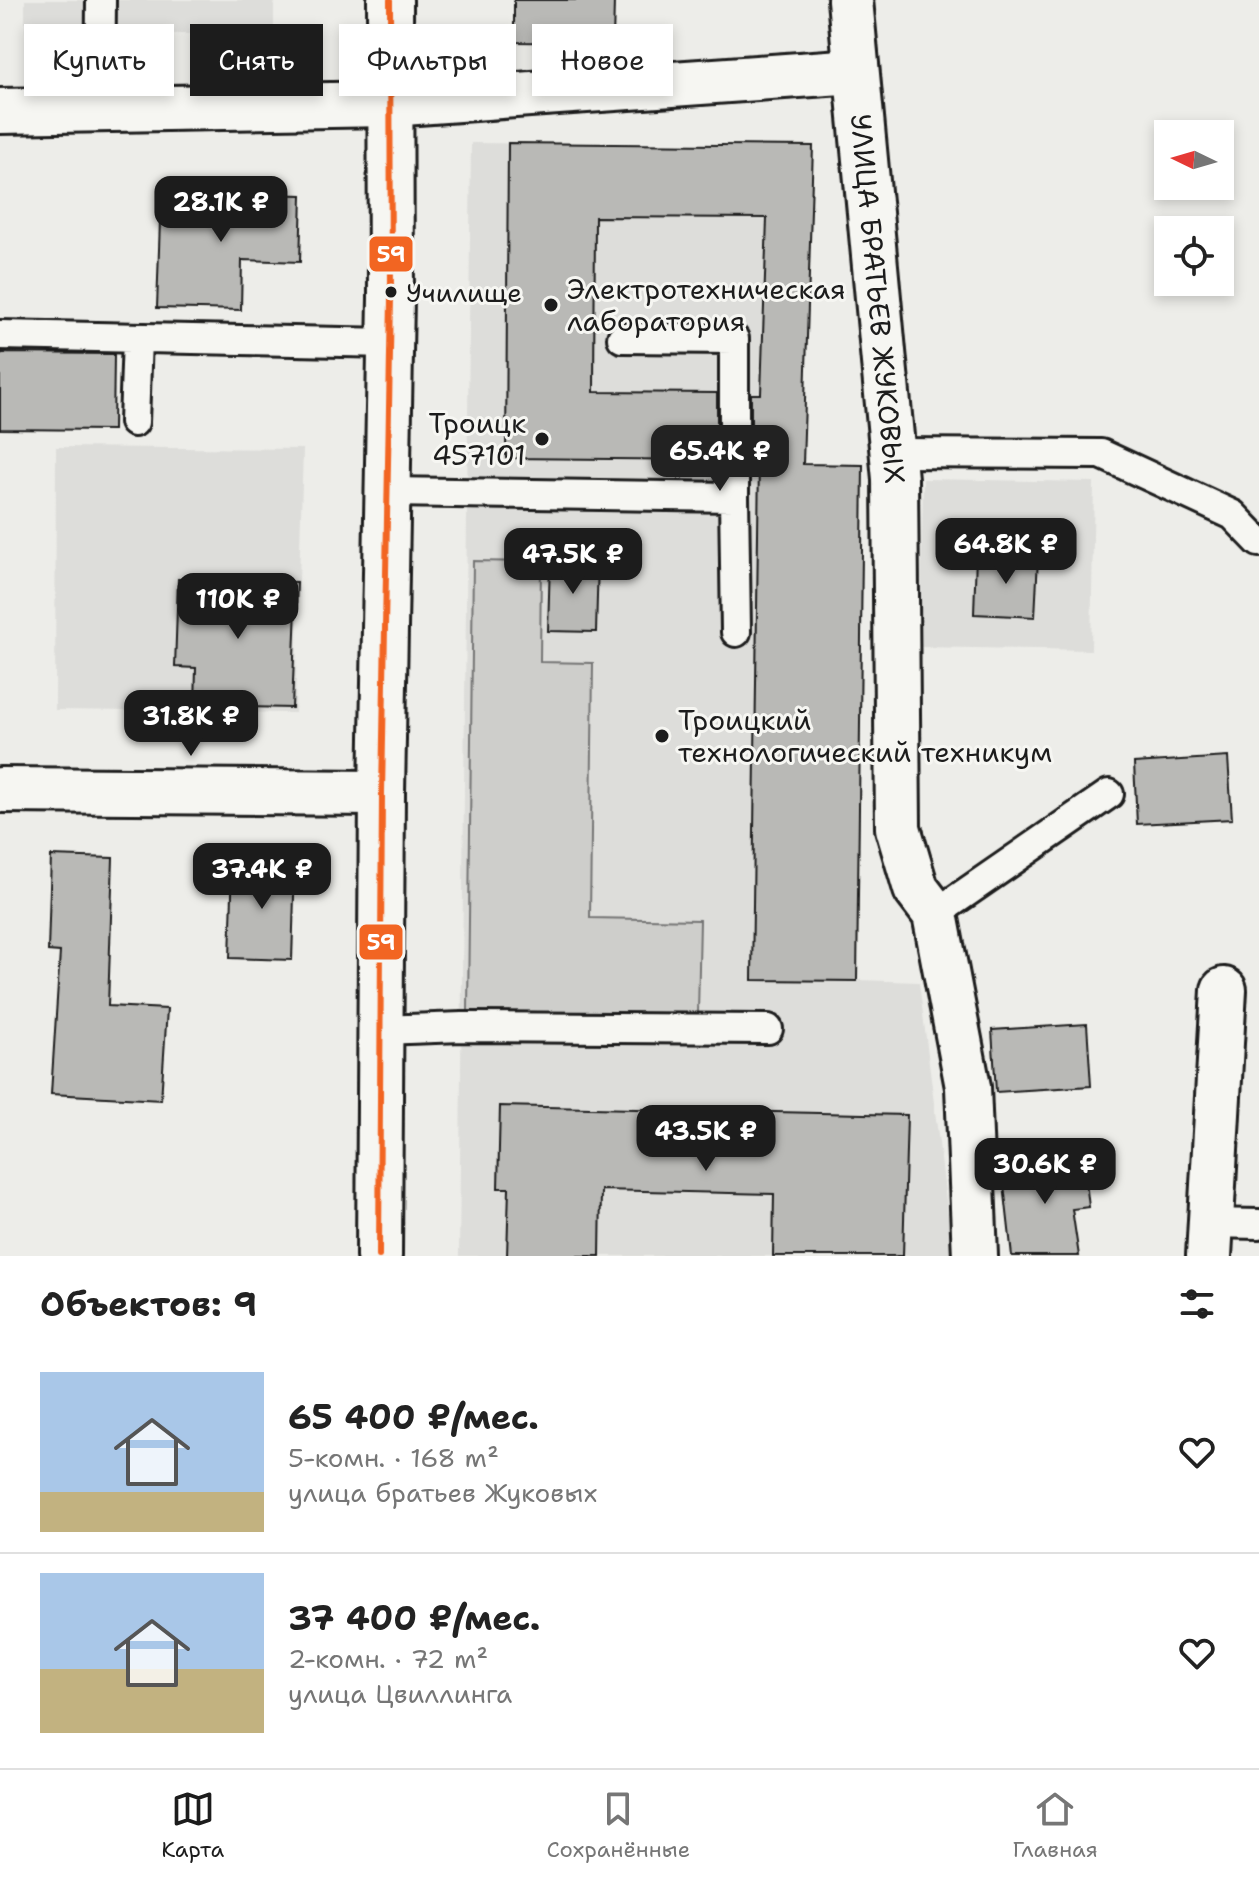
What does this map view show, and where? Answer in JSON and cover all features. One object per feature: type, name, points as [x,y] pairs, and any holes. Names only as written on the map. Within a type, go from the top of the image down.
[{"type":"street","points":[[379,1256],[382,793],[391,343],[390,0]]},
{"type":"street","name":"УЛИЦА БРАТЬЕВ ЖУКОВЫХ","points":[[850,0],[895,479],[898,828],[916,889],[935,914],[968,1087],[975,1256]]},
{"type":"street","points":[[0,111],[389,104],[856,71]]},
{"type":"street","points":[[0,790],[382,793]]},
{"type":"street","points":[[1209,1239],[1224,990]]},
{"type":"lane","points":[[100,110],[101,0]]},
{"type":"lane","points":[[0,335],[391,343]]},
{"type":"lane","points":[[134,422],[137,338]]},
{"type":"lane","points":[[622,338],[734,339],[736,632]]},
{"type":"lane","points":[[893,453],[1101,454],[1233,515],[1259,542]]},
{"type":"lane","points":[[389,492],[734,497]]},
{"type":"lane","points":[[935,914],[1109,794]]},
{"type":"lane","points":[[381,1030],[462,1027],[768,1029]]},
{"type":"lane","points":[[1209,1239],[1259,1224]]},
{"type":"shaded area","points":[[25,0],[274,0],[274,24],[190,24],[190,34],[174,34],[174,24],[25,24]]},
{"type":"shaded area","name":"Троицкий технологический техникум","points":[[471,143],[813,146],[803,463],[863,465],[857,980],[919,982],[953,1256],[459,1256]]},
{"type":"shaded area","points":[[56,447],[303,449],[295,713],[55,710]]},
{"type":"shaded area","points":[[923,479],[1094,482],[1091,650],[920,647]]},
{"type":"shaded area","points":[[473,561],[541,562],[540,662],[593,663],[590,918],[700,920],[698,1014],[468,1011]]},
{"type":"building","points":[[514,0],[614,0],[613,24],[532,24],[532,42],[516,42]]},
{"type":"building","points":[[508,143],[813,146],[803,464],[863,465],[857,981],[752,980],[759,460],[751,460],[751,394],[761,394],[767,218],[595,217],[594,392],[717,393],[717,460],[506,458]]},
{"type":"building","points":[[161,191],[302,195],[300,262],[242,260],[241,310],[157,308]]},
{"type":"building","points":[[0,353],[114,354],[113,430],[0,429]]},
{"type":"building","points":[[976,555],[1038,558],[1035,617],[974,614]]},
{"type":"building","points":[[550,561],[598,561],[596,632],[548,631]]},
{"type":"building","points":[[178,579],[297,582],[292,708],[195,706],[196,668],[175,667]]},
{"type":"building","points":[[1228,757],[1232,819],[1137,824],[1134,763]]},
{"type":"building","points":[[51,856],[113,858],[108,1006],[167,1009],[161,1100],[51,1094],[60,952],[48,951]]},
{"type":"building","points":[[233,862],[295,864],[292,960],[230,958]]},
{"type":"building","points":[[1087,1024],[1091,1086],[996,1092],[992,1030]]},
{"type":"building","points":[[500,1106],[907,1115],[903,1256],[773,1256],[774,1194],[601,1190],[600,1256],[507,1256],[509,1188],[498,1188]]},
{"type":"building","points":[[1083,1156],[1089,1207],[1072,1209],[1079,1256],[1012,1256],[1002,1167]]},
{"type":"transit line","name":"59","points":[[379,1256],[382,793],[391,298],[390,0]]},
{"type":"place","name":"Училище","points":[[391,292]]},
{"type":"place","name":"Электротехническая лаборатория","points":[[551,305]]},
{"type":"place","name":"Троицк 457101","points":[[542,439]]},
{"type":"place","name":"Троицкий технологический техникум","points":[[662,736]]}]
